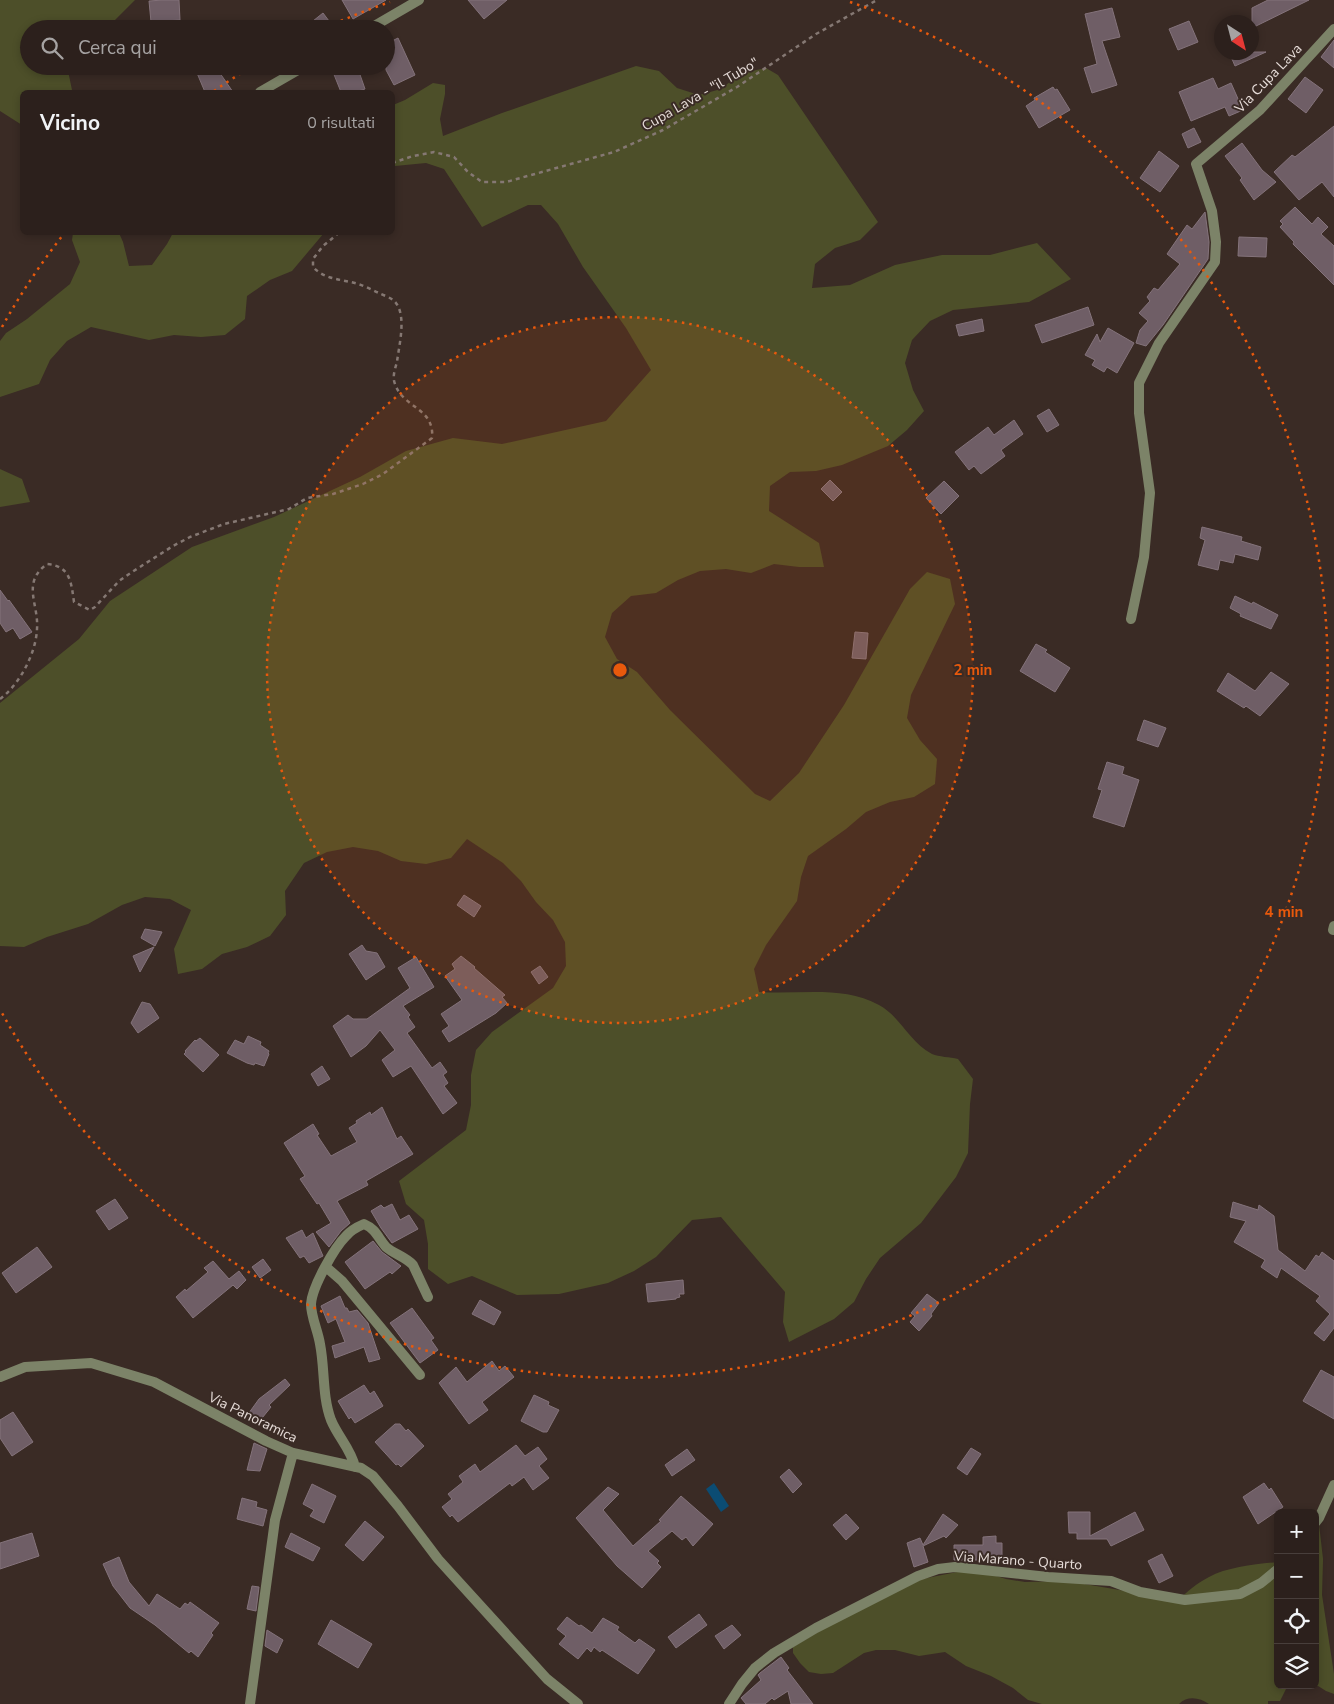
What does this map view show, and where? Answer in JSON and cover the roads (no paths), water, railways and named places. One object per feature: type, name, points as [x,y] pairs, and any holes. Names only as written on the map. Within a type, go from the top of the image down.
[{"type":"street","points":[[385,20],[419,0]]},
{"type":"street","name":"Via Cupa Lava","points":[[1131,619],[1144,557],[1150,493],[1139,412],[1139,383],[1159,343],[1215,262],[1216,242],[1212,210],[1196,164],[1260,110],[1334,28]]},
{"type":"street","points":[[263,90],[289,75]]},
{"type":"street","points":[[355,1467],[353,1456],[337,1432],[329,1414],[320,1346],[311,1302],[314,1291],[344,1238],[355,1227],[364,1224],[371,1227],[378,1234],[386,1246],[413,1265],[428,1297]]},
{"type":"street","points":[[326,1267],[338,1276],[420,1375]]},
{"type":"street","name":"Via Panoramica","points":[[0,1377],[25,1367],[91,1363],[154,1382],[266,1441],[293,1453],[361,1468],[373,1476],[433,1553],[466,1591],[547,1679],[578,1704]]},
{"type":"street","points":[[250,1704],[275,1520],[293,1453]]},
{"type":"street","points":[[1319,1518],[1334,1485]]},
{"type":"street","name":"Via Marano - Quarto","points":[[729,1704],[755,1668],[774,1653],[816,1628],[909,1581],[938,1569],[955,1567],[1048,1577],[1111,1581],[1140,1592],[1185,1600],[1240,1594],[1262,1583],[1274,1572]]},
{"type":"water","points":[[714,1483],[729,1506],[721,1512],[706,1489]]}]
